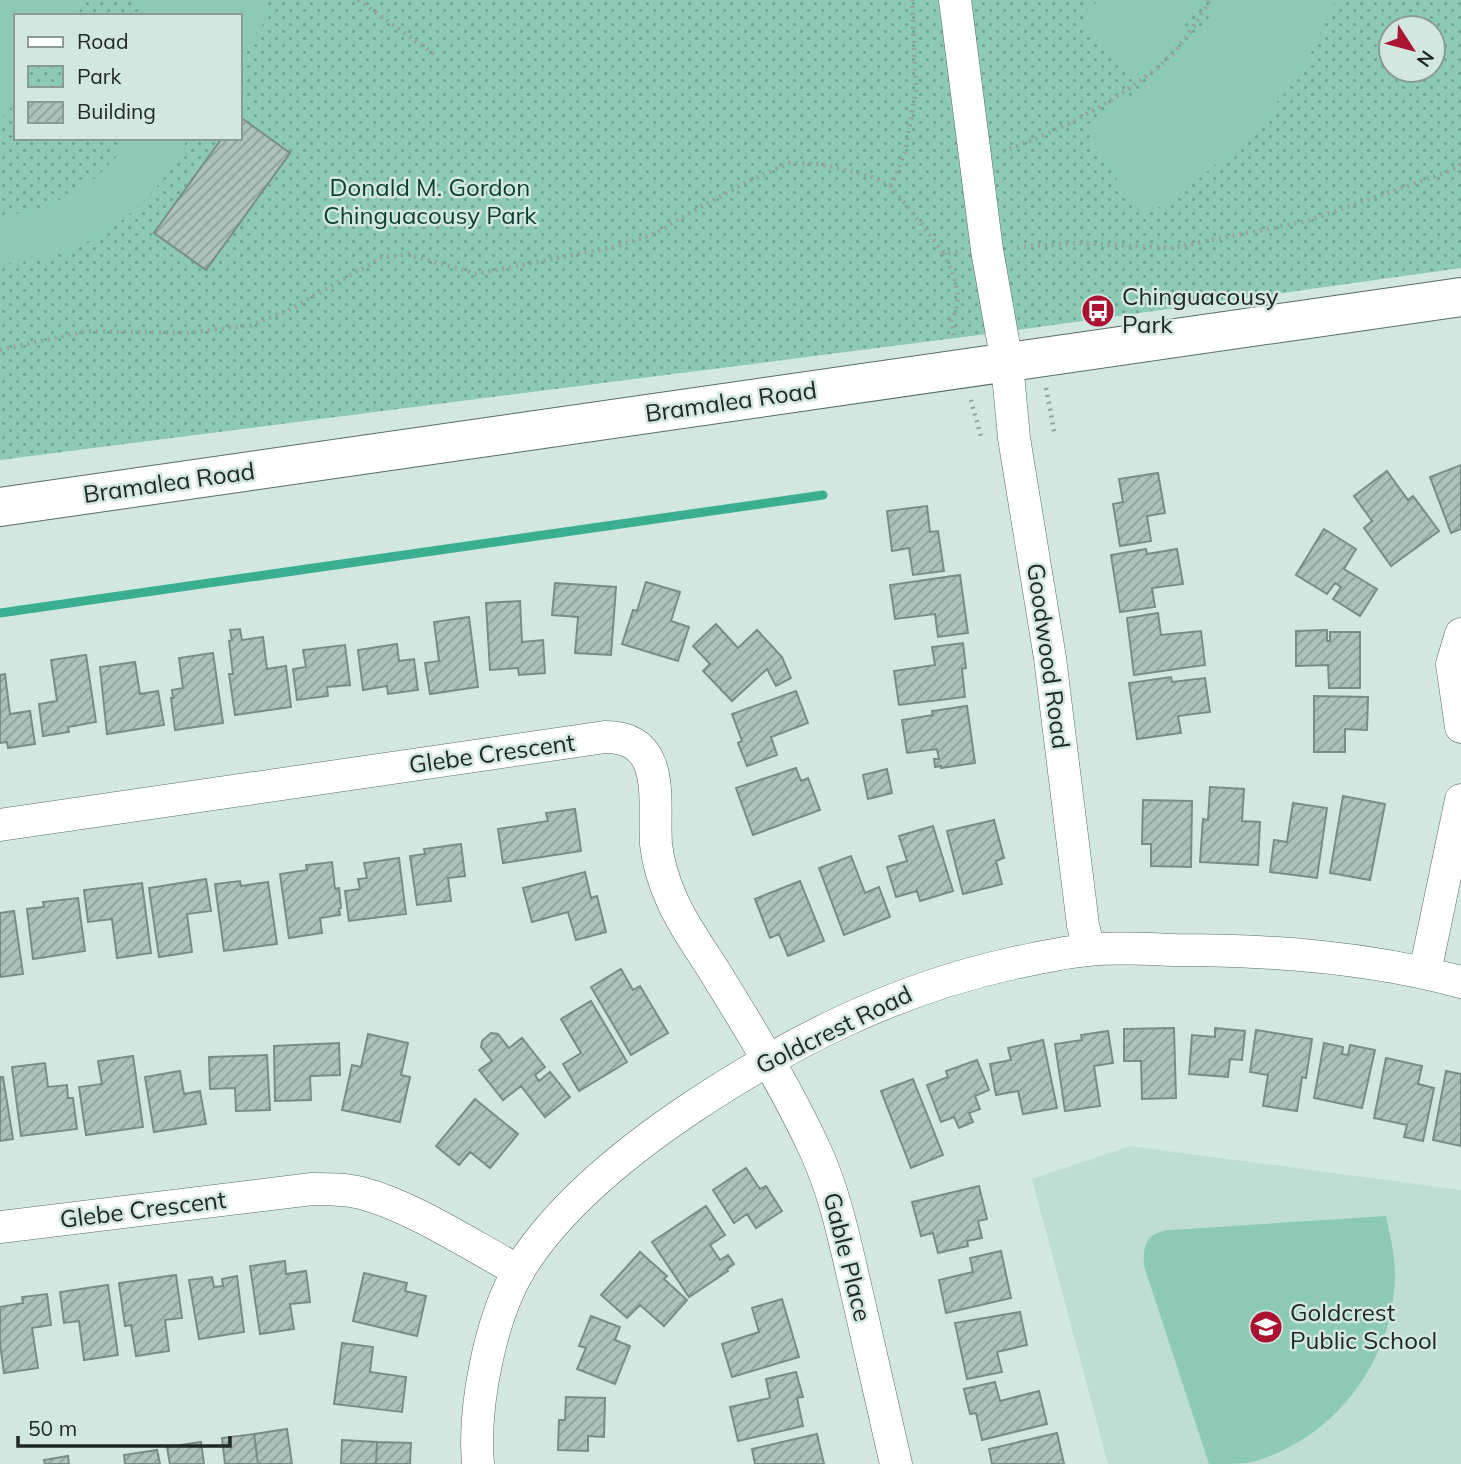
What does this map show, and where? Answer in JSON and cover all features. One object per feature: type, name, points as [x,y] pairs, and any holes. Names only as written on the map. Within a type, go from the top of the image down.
[{"type":"main road","name":"Bramalea Road","points":[[0,507],[1461,297]]},
{"type":"street","name":"Goodwood Road","points":[[955,0],[987,250],[1007,363],[1014,438],[1050,658],[1083,925],[1089,950]]},
{"type":"street","points":[[1461,634],[1452,664],[1461,727]]},
{"type":"street","name":"Glebe Crescent","points":[[0,825],[606,737],[622,738],[642,749],[651,764],[657,847],[663,877],[674,905],[769,1060]]},
{"type":"street","points":[[1425,972],[1461,800]]},
{"type":"street","name":"Goldcrest Road","points":[[478,1464],[477,1430],[488,1355],[519,1271],[571,1206],[604,1174],[676,1118],[803,1040],[923,988],[984,970],[1089,950],[1241,950],[1344,958],[1425,972],[1461,982]]},
{"type":"street","name":"Gable Place","points":[[769,1060],[817,1154],[836,1202],[896,1464]]},
{"type":"street","name":"Glebe Crescent","points":[[0,1227],[312,1189],[338,1189],[361,1193],[401,1208],[519,1271]]},
{"type":"path","points":[[358,0],[434,54]]},
{"type":"path","points":[[891,186],[905,152],[916,90],[912,0]]},
{"type":"path","points":[[975,158],[1041,138],[1121,94],[1167,60],[1210,0]]},
{"type":"path","points":[[0,350],[87,331],[187,333],[251,325],[287,311],[381,258],[408,254],[476,274],[613,247],[654,234],[743,184],[789,163],[817,164],[842,169],[870,176],[891,186],[944,253],[1078,243],[1171,248],[1307,221],[1450,171],[1461,164]]},
{"type":"shaded area","name":"Goldcrest Public School","points":[[1130,1146],[1461,1190],[1461,1464],[1108,1464],[1032,1179]]},
{"type":"green space","name":"Donald M. Gordon Chinguacousy Park","points":[[0,0],[1461,0],[1461,268],[1010,331],[0,460]]},
{"type":"green space","points":[[0,0],[87,0],[77,14],[14,14],[14,103],[0,122]]},
{"type":"green space","points":[[137,0],[260,0],[274,9],[244,50],[242,14],[143,14]]},
{"type":"green space","points":[[1100,0],[1200,0],[1178,36],[1143,72],[1136,75],[1129,73],[1084,28],[1085,15]]},
{"type":"green space","points":[[1220,0],[1336,0],[1300,75],[1249,136],[1189,187],[1156,209],[1142,210],[1131,202],[1090,137],[1090,126],[1100,114],[1132,95],[1169,63],[1202,27]]},
{"type":"green space","points":[[128,140],[187,140],[173,165],[155,188],[135,210],[112,228],[59,253],[30,261],[0,264],[0,216],[39,208],[57,201],[90,182]]},
{"type":"green space","points":[[1386,1216],[1395,1268],[1392,1307],[1383,1338],[1370,1367],[1352,1394],[1331,1418],[1278,1453],[1247,1463],[1209,1464],[1144,1266],[1144,1252],[1148,1241],[1156,1234],[1170,1230]]},
{"type":"building","points":[[242,118],[290,153],[206,270],[154,233],[221,140],[242,140]]},
{"type":"building","points":[[1461,465],[1461,529],[1451,533],[1430,477]]},
{"type":"building","points":[[1387,471],[1408,500],[1413,496],[1439,531],[1391,566],[1364,528],[1372,521],[1354,496]]},
{"type":"building","points":[[1158,473],[1165,513],[1147,516],[1151,541],[1120,546],[1113,504],[1123,502],[1119,479]]},
{"type":"building","points":[[927,506],[930,532],[938,531],[944,571],[913,575],[909,548],[892,551],[887,511]]},
{"type":"building","points":[[1324,529],[1356,549],[1344,569],[1377,589],[1360,616],[1333,599],[1341,587],[1335,583],[1327,594],[1296,575]]},
{"type":"building","points":[[1146,549],[1147,554],[1177,549],[1183,584],[1152,588],[1155,607],[1120,612],[1111,555]]},
{"type":"building","points":[[960,575],[968,633],[938,637],[935,614],[895,619],[890,585]]},
{"type":"building","points":[[646,582],[680,592],[671,621],[689,627],[678,661],[622,644]]},
{"type":"building","points":[[555,583],[616,587],[611,655],[575,653],[578,617],[552,615]]},
{"type":"building","points":[[520,601],[522,642],[543,640],[545,673],[519,675],[518,668],[490,670],[486,603]]},
{"type":"building","points":[[1158,613],[1161,635],[1201,631],[1205,665],[1134,675],[1127,618]]},
{"type":"building","points":[[469,617],[478,687],[430,694],[425,663],[439,661],[434,622]]},
{"type":"building","points":[[716,624],[738,648],[757,630],[782,657],[791,678],[776,686],[767,669],[732,701],[703,671],[710,664],[693,646]]},
{"type":"building","points":[[240,629],[242,640],[263,637],[267,669],[286,666],[291,707],[235,715],[229,674],[233,674],[229,641],[232,640],[230,630]]},
{"type":"building","points":[[1327,630],[1327,641],[1330,641],[1330,632],[1360,632],[1360,688],[1329,688],[1328,665],[1296,666],[1296,631]]},
{"type":"building","points":[[963,643],[965,697],[899,705],[894,671],[935,665],[932,647]]},
{"type":"building","points":[[397,644],[399,661],[414,659],[418,690],[388,694],[387,686],[363,690],[358,650]]},
{"type":"building","points":[[345,645],[350,685],[327,687],[328,696],[297,700],[293,669],[306,667],[303,650]]},
{"type":"building","points":[[213,653],[223,723],[175,730],[171,698],[172,690],[183,688],[179,658]]},
{"type":"building","points":[[86,655],[96,722],[68,727],[69,732],[43,736],[39,704],[57,701],[51,660]]},
{"type":"building","points":[[135,662],[140,694],[158,691],[164,725],[107,734],[100,667]]},
{"type":"building","points":[[5,674],[10,714],[30,711],[35,744],[8,748],[7,742],[0,743],[0,675]]},
{"type":"building","points":[[1171,677],[1172,682],[1205,678],[1210,712],[1178,716],[1181,733],[1137,739],[1129,683]]},
{"type":"building","points":[[796,691],[808,723],[771,737],[777,755],[747,766],[738,743],[742,741],[732,714]]},
{"type":"building","points":[[1314,696],[1368,697],[1367,730],[1345,729],[1345,752],[1314,752]]},
{"type":"building","points":[[967,706],[975,763],[941,768],[935,767],[934,759],[939,759],[937,749],[907,753],[902,720],[933,715],[932,711]]},
{"type":"building","points":[[796,768],[801,781],[808,778],[820,810],[753,835],[736,788]]},
{"type":"building","points":[[887,769],[892,793],[868,799],[863,775]]},
{"type":"building","points":[[1210,787],[1244,789],[1242,821],[1260,822],[1258,865],[1200,862],[1203,819],[1208,820]]},
{"type":"building","points":[[1343,796],[1385,804],[1370,880],[1330,873]]},
{"type":"building","points":[[1143,800],[1192,801],[1191,867],[1151,866],[1151,844],[1142,844]]},
{"type":"building","points":[[1293,803],[1327,808],[1317,878],[1270,872],[1274,840],[1287,842]]},
{"type":"building","points":[[575,809],[581,851],[503,863],[498,829],[548,821],[546,813]]},
{"type":"building","points":[[994,820],[1004,858],[996,861],[1002,884],[963,894],[947,831]]},
{"type":"building","points":[[933,826],[953,891],[920,901],[917,891],[896,897],[887,867],[907,861],[899,836]]},
{"type":"building","points":[[461,844],[465,876],[448,878],[451,901],[417,905],[410,856],[425,854],[424,849]]},
{"type":"building","points":[[851,856],[865,893],[879,887],[890,917],[844,935],[819,868]]},
{"type":"building","points":[[399,858],[406,914],[349,921],[345,891],[360,889],[358,879],[367,878],[364,863]]},
{"type":"building","points":[[332,862],[335,889],[339,888],[340,915],[320,918],[322,933],[289,938],[280,874],[307,870],[306,865]]},
{"type":"building","points":[[585,872],[591,898],[597,896],[606,932],[576,940],[568,912],[532,922],[523,888]]},
{"type":"building","points":[[206,879],[211,911],[187,914],[192,952],[159,957],[149,888]]},
{"type":"building","points":[[240,881],[241,886],[268,882],[277,944],[224,951],[215,884]]},
{"type":"building","points":[[800,881],[824,941],[788,956],[779,934],[770,938],[755,899]]},
{"type":"building","points":[[142,883],[151,953],[117,958],[112,919],[88,922],[84,890]]},
{"type":"building","points":[[78,898],[85,951],[33,959],[27,909],[44,907],[43,902]]},
{"type":"building","points":[[14,911],[23,974],[0,977],[0,913]]},
{"type":"building","points":[[621,969],[633,990],[640,986],[668,1033],[631,1055],[591,987]]},
{"type":"building","points":[[591,1001],[627,1062],[579,1091],[563,1064],[581,1053],[561,1019]]},
{"type":"building","points":[[1174,1028],[1176,1098],[1142,1099],[1141,1061],[1124,1061],[1124,1029]]},
{"type":"building","points":[[1215,1028],[1245,1031],[1242,1060],[1230,1059],[1228,1077],[1189,1074],[1192,1035],[1215,1037]]},
{"type":"building","points":[[1256,1030],[1312,1039],[1297,1111],[1263,1106],[1268,1075],[1250,1072]]},
{"type":"building","points":[[1108,1031],[1113,1063],[1094,1066],[1100,1106],[1065,1111],[1055,1044],[1082,1040],[1081,1035]]},
{"type":"building","points":[[491,1033],[498,1034],[509,1048],[522,1038],[545,1067],[535,1075],[539,1081],[550,1072],[570,1097],[545,1117],[521,1086],[503,1100],[479,1070],[492,1061],[481,1047],[482,1041]]},
{"type":"building","points":[[368,1034],[408,1043],[401,1075],[410,1077],[400,1122],[342,1110],[352,1065],[361,1067]]},
{"type":"building","points":[[1043,1040],[1057,1108],[1023,1114],[1018,1091],[996,1095],[990,1064],[1011,1060],[1008,1048]]},
{"type":"building","points":[[339,1043],[340,1075],[310,1076],[311,1100],[275,1101],[274,1046]]},
{"type":"building","points":[[1324,1043],[1343,1047],[1342,1054],[1348,1055],[1350,1045],[1375,1050],[1362,1108],[1314,1098]]},
{"type":"building","points":[[267,1055],[270,1110],[236,1111],[235,1088],[210,1089],[209,1057]]},
{"type":"building","points":[[133,1056],[143,1127],[86,1135],[79,1087],[102,1084],[98,1061]]},
{"type":"building","points":[[1386,1058],[1422,1066],[1418,1084],[1434,1088],[1423,1141],[1404,1137],[1407,1125],[1374,1118]]},
{"type":"building","points":[[977,1060],[989,1090],[975,1096],[980,1109],[969,1113],[973,1122],[959,1128],[954,1117],[941,1122],[927,1085],[948,1077],[946,1071]]},
{"type":"building","points":[[45,1063],[48,1087],[67,1085],[68,1098],[73,1098],[77,1129],[21,1136],[12,1067]]},
{"type":"building","points":[[180,1071],[184,1094],[200,1091],[206,1124],[154,1132],[145,1077]]},
{"type":"building","points":[[1446,1071],[1461,1074],[1461,1146],[1433,1140]]},
{"type":"building","points":[[0,1077],[3,1077],[13,1139],[0,1141]]},
{"type":"building","points":[[913,1079],[943,1155],[911,1168],[881,1091]]},
{"type":"building","points":[[475,1099],[518,1134],[490,1168],[470,1152],[459,1165],[436,1146]]},
{"type":"building","points":[[746,1168],[760,1189],[766,1186],[782,1211],[756,1228],[747,1214],[734,1223],[713,1190]]},
{"type":"building","points":[[979,1186],[987,1219],[978,1221],[982,1238],[967,1241],[968,1246],[938,1253],[933,1233],[921,1236],[912,1202]]},
{"type":"building","points":[[706,1206],[725,1235],[710,1245],[720,1260],[728,1255],[734,1264],[689,1297],[652,1242]]},
{"type":"building","points":[[1001,1251],[1011,1298],[946,1313],[939,1280],[973,1272],[970,1258]]},
{"type":"building","points":[[640,1252],[667,1276],[664,1279],[687,1300],[664,1326],[640,1305],[627,1318],[601,1295]]},
{"type":"building","points":[[285,1261],[286,1274],[306,1271],[310,1302],[290,1304],[294,1329],[260,1334],[250,1266]]},
{"type":"building","points":[[364,1273],[407,1283],[405,1291],[426,1296],[417,1336],[353,1321]]},
{"type":"building","points":[[176,1275],[182,1318],[165,1320],[169,1351],[136,1356],[131,1325],[125,1326],[119,1283]]},
{"type":"building","points":[[237,1276],[244,1332],[199,1339],[189,1280],[212,1277],[214,1287],[223,1286],[222,1279]]},
{"type":"building","points":[[108,1285],[118,1355],[84,1360],[79,1321],[64,1323],[60,1292]]},
{"type":"building","points":[[47,1294],[51,1325],[32,1328],[38,1368],[4,1373],[0,1344],[0,1307],[23,1303],[22,1297]]},
{"type":"building","points":[[782,1299],[799,1357],[732,1377],[722,1344],[759,1332],[752,1308]]},
{"type":"building","points":[[1020,1312],[1027,1345],[997,1352],[1002,1372],[967,1379],[955,1323]]},
{"type":"building","points":[[591,1316],[620,1327],[615,1340],[630,1346],[615,1384],[577,1369],[586,1348],[579,1346]]},
{"type":"building","points":[[342,1343],[373,1347],[370,1372],[406,1377],[402,1412],[334,1404]]},
{"type":"building","points":[[796,1372],[803,1397],[797,1398],[803,1426],[738,1441],[730,1407],[770,1398],[766,1379]]},
{"type":"building","points":[[995,1382],[1000,1401],[1039,1391],[1047,1424],[982,1440],[976,1413],[970,1414],[964,1389]]},
{"type":"building","points":[[566,1397],[605,1398],[604,1437],[588,1436],[588,1451],[558,1450],[559,1420],[565,1420]]},
{"type":"building","points":[[287,1429],[292,1464],[258,1464],[254,1434]]},
{"type":"building","points":[[1057,1433],[1064,1464],[992,1464],[989,1449]]},
{"type":"building","points":[[254,1434],[258,1464],[225,1464],[222,1438]]},
{"type":"building","points":[[817,1434],[824,1464],[755,1464],[752,1449]]},
{"type":"building","points":[[342,1440],[377,1442],[376,1464],[341,1464]]},
{"type":"building","points":[[201,1442],[204,1464],[170,1464],[167,1447]]},
{"type":"building","points":[[377,1442],[411,1443],[410,1464],[376,1464]]},
{"type":"building","points":[[157,1450],[160,1464],[125,1464],[124,1455]]},
{"type":"building","points":[[68,1456],[69,1464],[45,1464],[44,1460]]},
{"type":"waterway","points":[[0,613],[823,495]]},
{"type":"place","name":"Chinguacousy Park","points":[[1098,311]]},
{"type":"place","name":"Goldcrest Public School","points":[[1266,1327]]}]
